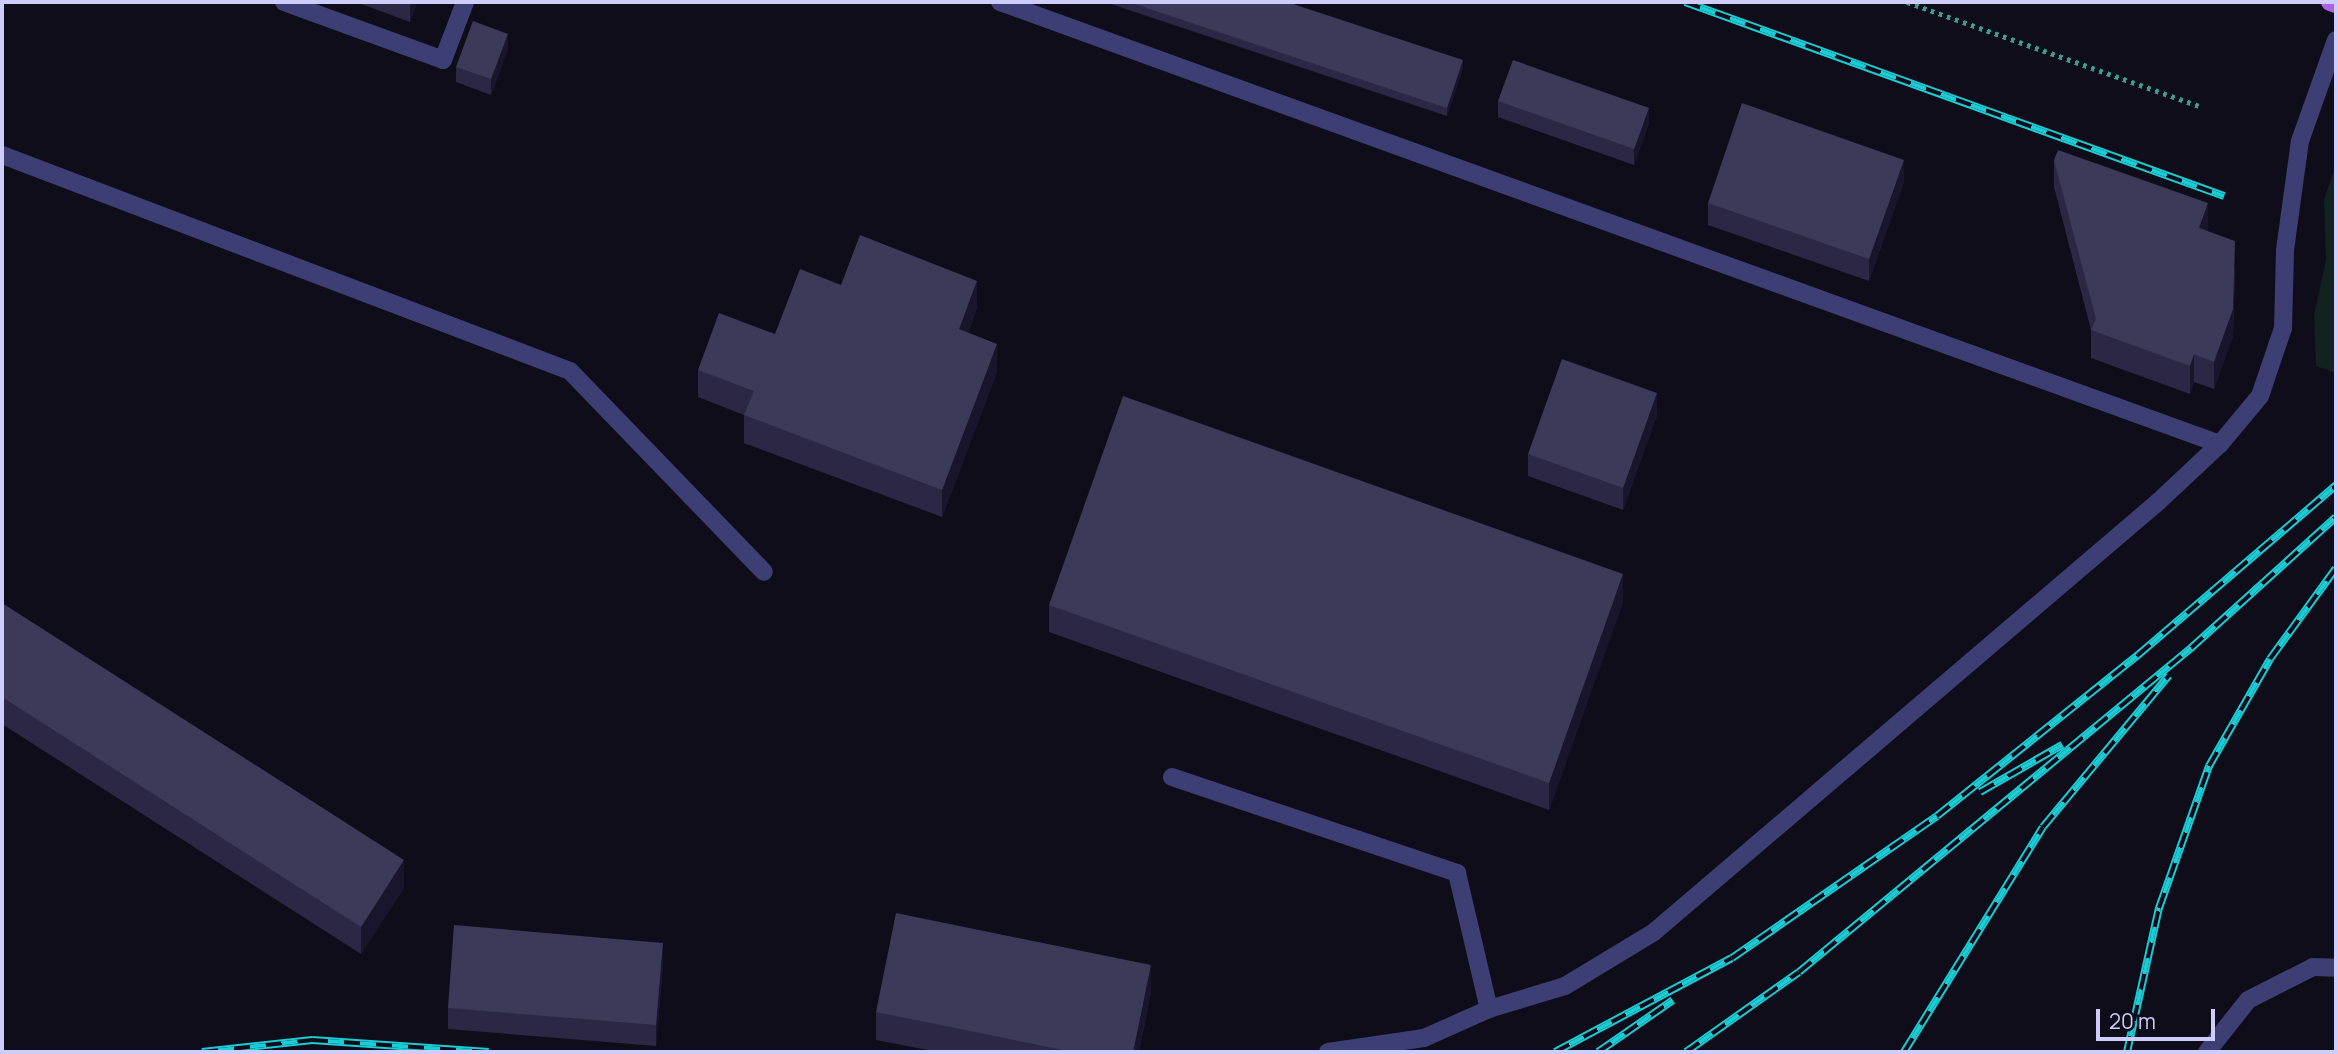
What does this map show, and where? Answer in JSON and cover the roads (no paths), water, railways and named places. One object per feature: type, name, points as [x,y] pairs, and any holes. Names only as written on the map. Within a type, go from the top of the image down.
[{"type":"main road","points":[[2330,2],[2336,4]]},
{"type":"lane","points":[[284,2],[443,60],[465,2]]},
{"type":"lane","points":[[1000,2],[2220,444]]},
{"type":"lane","points":[[1328,1052],[1424,1038],[1489,1009],[1565,986],[1654,932],[2158,502],[2220,444],[2260,396],[2283,328],[2285,250],[2300,141],[2336,40]]},
{"type":"lane","points":[[2,155],[570,371],[764,572]]},
{"type":"lane","points":[[1172,777],[1457,873],[1489,1009]]},
{"type":"lane","points":[[2207,1052],[2248,1000],[2313,967],[2336,968]]},
{"type":"railway","points":[[1685,2],[2224,196]]},
{"type":"railway","points":[[1555,1052],[1732,958],[1937,816],[2138,655],[2336,485]]},
{"type":"railway","points":[[1686,1052],[1799,972],[2191,648],[2336,517]]},
{"type":"railway","points":[[2127,1052],[2159,908],[2209,766],[2270,659],[2336,568]]},
{"type":"railway","points":[[1904,1052],[2043,827],[2169,675]]},
{"type":"railway","points":[[1980,792],[2062,745]]},
{"type":"railway","points":[[1598,1052],[1673,1000]]},
{"type":"railway","points":[[202,1052],[312,1040],[489,1052]]}]
